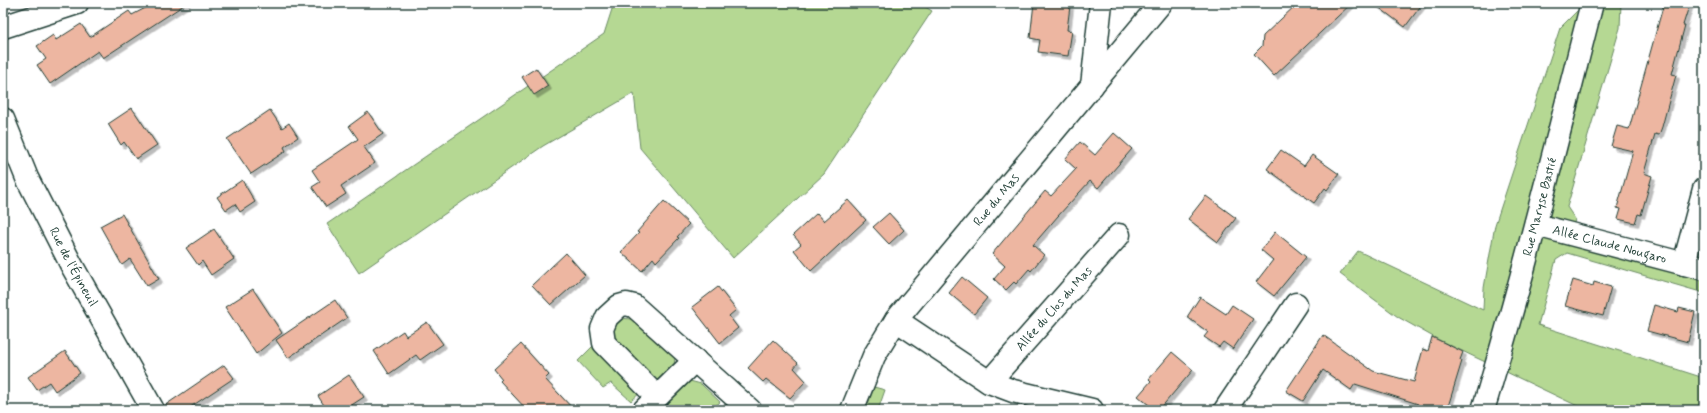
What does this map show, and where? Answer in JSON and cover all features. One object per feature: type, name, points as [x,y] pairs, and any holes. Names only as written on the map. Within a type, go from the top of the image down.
[{"type":"street","points":[[3,27],[76,3]]},
{"type":"street","points":[[1092,86],[1101,3]]},
{"type":"street","name":"Rue du Mas","points":[[852,410],[872,361],[896,320],[1019,175],[1161,3]]},
{"type":"street","name":"Rue Maryse Bastié","points":[[1483,410],[1536,225],[1592,3]]},
{"type":"street","name":"Rue de l'Épineuil","points":[[3,119],[10,141],[34,192],[76,272],[153,410]]},
{"type":"street","name":"Allée Claude Nougaro","points":[[1536,225],[1694,266],[1704,189]]},
{"type":"street","name":"Allée du Clos du Mas","points":[[989,382],[1119,235]]},
{"type":"street","points":[[695,360],[650,404],[604,343],[602,329],[607,317],[619,306],[626,304],[634,306],[695,360],[750,410]]},
{"type":"street","points":[[1225,410],[1296,304]]},
{"type":"street","points":[[896,320],[989,382],[1013,391],[1092,410]]},
{"type":"green space","points":[[614,3],[919,3],[932,11],[824,174],[733,258],[640,148],[634,93],[543,146],[359,273],[327,224],[604,34]]},
{"type":"green space","points":[[1579,3],[1621,3],[1620,28],[1567,207],[1575,219],[1571,234],[1704,269],[1704,293],[1567,253],[1556,260],[1538,325],[1704,378],[1704,410],[1586,410],[1437,339],[1398,317],[1340,274],[1358,251],[1483,310],[1484,288],[1495,225],[1560,28],[1578,10]]},
{"type":"green space","points":[[620,318],[631,319],[675,358],[673,373],[657,385],[611,336],[613,325]]},
{"type":"green space","points":[[595,344],[642,391],[631,401],[611,383],[603,388],[578,361]]},
{"type":"green space","points":[[690,381],[701,384],[720,402],[711,410],[673,410],[668,403]]},
{"type":"green space","points":[[874,387],[885,390],[878,410],[866,410]]},
{"type":"building","points":[[155,3],[187,3],[103,58],[98,51],[50,84],[37,65],[46,59],[37,46],[53,35],[56,40],[81,24],[90,37],[129,11],[132,15]]},
{"type":"building","points":[[1034,3],[1070,6],[1067,30],[1072,31],[1068,56],[1038,52],[1040,40],[1030,38]]},
{"type":"building","points":[[1298,3],[1352,3],[1274,76],[1254,54],[1262,46],[1263,36]]},
{"type":"building","points":[[1373,3],[1423,3],[1405,27]]},
{"type":"building","points":[[1664,3],[1690,3],[1683,25],[1685,25],[1672,74],[1676,75],[1662,127],[1659,135],[1655,134],[1644,173],[1652,176],[1641,215],[1638,214],[1635,223],[1618,219],[1621,209],[1617,208],[1633,151],[1611,146],[1617,126],[1629,129]]},
{"type":"building","points":[[536,68],[548,86],[534,95],[522,77]]},
{"type":"building","points":[[132,108],[157,145],[136,159],[124,142],[121,145],[108,124]]},
{"type":"building","points":[[270,110],[282,128],[289,123],[298,137],[284,147],[286,151],[251,174],[227,139]]},
{"type":"building","points":[[368,112],[383,134],[364,147],[375,163],[341,186],[346,194],[326,207],[312,187],[320,182],[312,170],[358,139],[349,126]]},
{"type":"building","points":[[1114,133],[1132,149],[1098,188],[1090,181],[1058,216],[1033,245],[1044,255],[1031,271],[1029,269],[1016,284],[1014,282],[1006,290],[994,279],[1005,266],[992,254],[1045,191],[1051,196],[1076,169],[1065,159],[1080,142],[1095,155]]},
{"type":"building","points":[[1281,150],[1304,166],[1312,155],[1339,174],[1327,190],[1325,188],[1314,203],[1267,169]]},
{"type":"building","points":[[242,180],[255,202],[240,212],[235,204],[226,210],[217,197]]},
{"type":"building","points":[[1206,196],[1236,218],[1218,242],[1188,219]]},
{"type":"building","points":[[848,200],[866,220],[811,271],[794,250],[801,244],[793,235],[817,213],[824,221]]},
{"type":"building","points":[[664,201],[689,224],[677,237],[679,238],[656,262],[653,258],[642,271],[621,252],[639,233],[637,232]]},
{"type":"building","points":[[889,213],[904,230],[889,244],[873,227]]},
{"type":"building","points":[[122,214],[159,279],[147,286],[130,259],[122,265],[100,226]]},
{"type":"building","points":[[214,229],[234,259],[211,275],[202,261],[198,265],[186,248]]},
{"type":"building","points":[[1275,232],[1306,257],[1274,296],[1256,282],[1273,260],[1261,250]]},
{"type":"building","points":[[566,253],[585,275],[551,305],[532,285]]},
{"type":"building","points":[[962,277],[987,298],[974,314],[949,293]]},
{"type":"building","points":[[1573,280],[1593,286],[1594,282],[1611,287],[1603,316],[1565,306]]},
{"type":"building","points":[[718,287],[736,310],[729,316],[738,328],[720,343],[692,307]]},
{"type":"building","points":[[253,289],[282,333],[256,354],[225,307]]},
{"type":"building","points":[[1200,297],[1226,314],[1232,305],[1253,319],[1233,349],[1223,342],[1219,347],[1204,337],[1208,332],[1187,317]]},
{"type":"building","points":[[335,300],[347,318],[288,358],[276,340]]},
{"type":"building","points":[[1654,305],[1678,312],[1679,308],[1695,312],[1688,342],[1647,331]]},
{"type":"building","points":[[427,322],[443,344],[420,360],[416,355],[389,374],[374,351],[403,331],[406,336]]},
{"type":"building","points":[[1323,335],[1373,371],[1414,382],[1423,349],[1428,351],[1432,337],[1463,352],[1460,360],[1462,361],[1447,410],[1416,410],[1418,404],[1355,384],[1351,390],[1323,370],[1303,401],[1286,391]]},
{"type":"building","points":[[773,340],[798,363],[794,368],[806,381],[790,398],[766,379],[763,382],[748,368]]},
{"type":"building","points":[[521,344],[549,375],[545,379],[574,410],[527,410],[500,381],[502,379],[494,369]]},
{"type":"building","points":[[65,351],[80,373],[55,391],[49,382],[37,390],[28,377]]},
{"type":"building","points":[[1172,352],[1193,370],[1159,410],[1155,410],[1138,396],[1151,381],[1149,379]]},
{"type":"building","points":[[224,365],[234,378],[186,410],[165,410],[164,406]]},
{"type":"building","points":[[349,375],[364,397],[344,410],[327,410],[318,396]]}]
